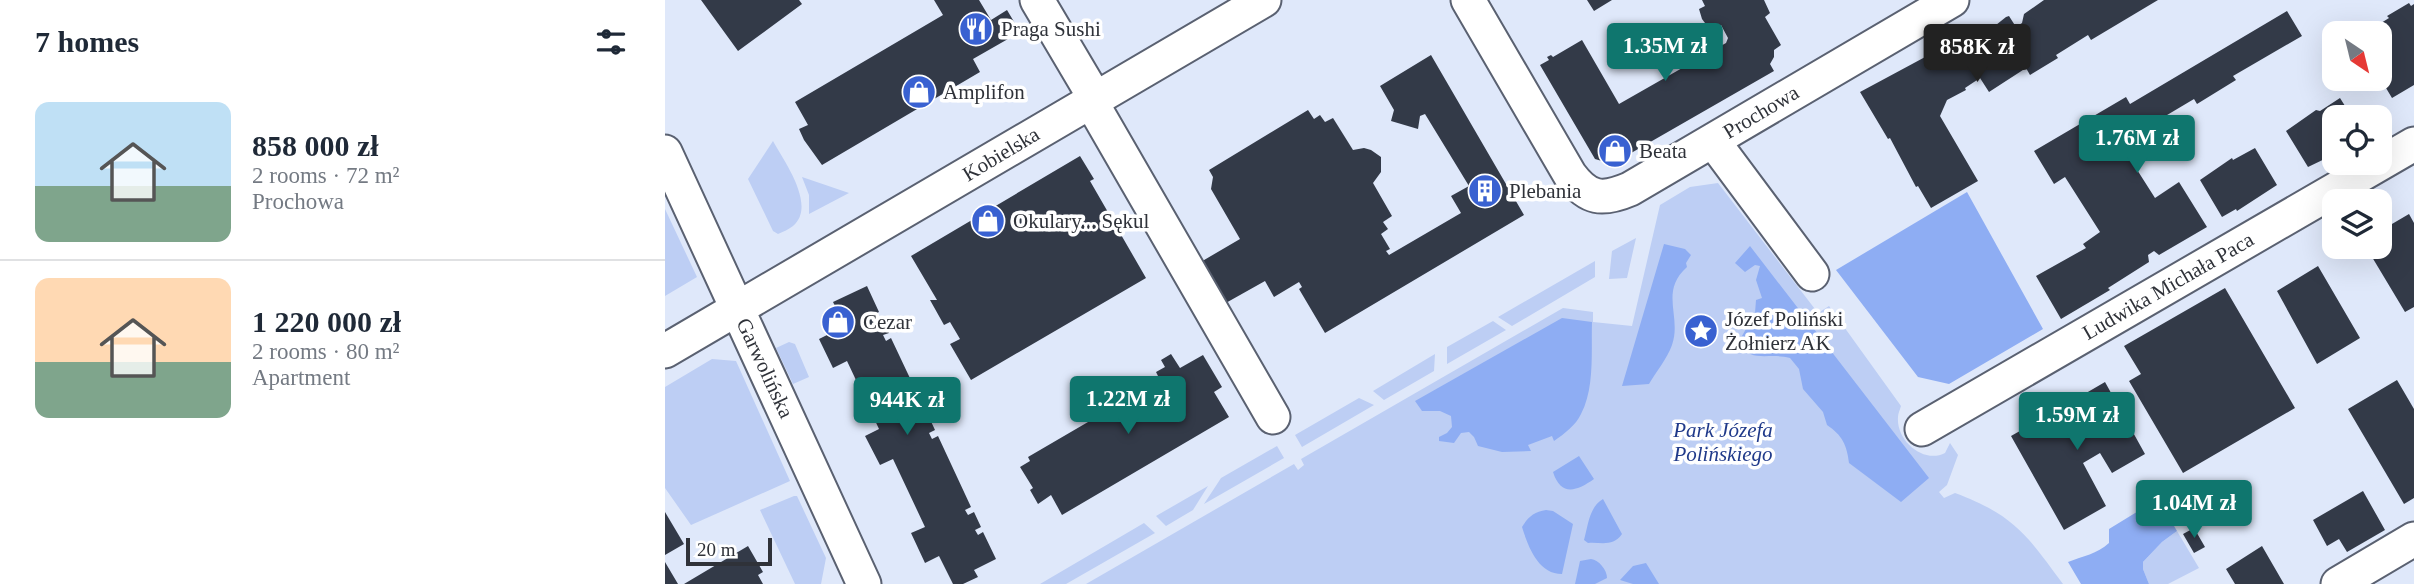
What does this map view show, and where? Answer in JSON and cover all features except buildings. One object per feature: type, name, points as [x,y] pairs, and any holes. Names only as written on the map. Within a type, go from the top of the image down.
[{"type":"street","points":[[1037,0],[1273,416]]},
{"type":"street","name":"Kobielska","points":[[665,351],[1263,0]]},
{"type":"street","name":"Prochowa","points":[[1468,0],[1570,175],[1580,188],[1591,195],[1605,197],[1618,194],[1713,141],[1952,0]]},
{"type":"street","points":[[1713,141],[1812,274]]},
{"type":"street","name":"Ludwika Michała Paca","points":[[1921,429],[2414,144]]},
{"type":"street","name":"Garwolińska","points":[[665,152],[864,584]]},
{"type":"street","points":[[2338,584],[2414,539]]},
{"type":"green space","points":[[773,141],[796,183],[802,207],[793,226],[778,234],[773,231],[748,179]]},
{"type":"green space","points":[[802,177],[849,193],[809,214],[809,195]]},
{"type":"green space","name":"Park Józefa Polińskiego","points":[[1718,183],[1818,313],[1829,306],[1901,406],[1899,426],[1906,442],[1920,453],[1937,456],[1945,453],[1950,443],[1958,455],[1947,485],[1939,492],[1944,498],[1955,493],[2006,519],[2029,539],[2063,584],[1086,584],[1294,464],[1298,470],[1304,465],[1301,459],[1563,308],[1593,312],[1593,322],[1632,326],[1660,205],[1690,187]]},
{"type":"green space","points":[[665,209],[697,277],[665,296]]},
{"type":"green space","points":[[1636,238],[1627,278],[1609,279],[1612,251]]},
{"type":"green space","points":[[1595,261],[1595,277],[1512,326],[1498,317]]},
{"type":"green space","points":[[1493,321],[1506,330],[1447,364],[1447,347]]},
{"type":"green space","points":[[789,342],[795,344],[809,377],[793,384],[776,348]]},
{"type":"green space","points":[[1435,354],[1434,371],[1384,400],[1373,391]]},
{"type":"green space","points":[[712,359],[736,361],[790,481],[691,525],[665,488],[665,387]]},
{"type":"green space","points":[[1359,398],[1374,405],[1302,447],[1295,435]]},
{"type":"green space","points":[[1277,446],[1284,458],[1204,504],[1221,478]]},
{"type":"green space","points":[[1208,486],[1193,510],[1166,526],[1156,516]]},
{"type":"green space","points":[[797,496],[826,558],[821,584],[795,584],[760,510]]},
{"type":"green space","points":[[1144,523],[1155,533],[1066,584],[1040,584]]},
{"type":"green space","points":[[2177,531],[2199,568],[2168,584],[2149,584],[2143,562]]},
{"type":"shaded area","points":[[1967,192],[2043,329],[1949,384],[1918,377],[1836,270]]},
{"type":"shaded area","points":[[1664,244],[1685,249],[1691,255],[1686,263],[1687,267],[1674,286],[1675,324],[1672,345],[1649,384],[1622,386]]},
{"type":"shaded area","points":[[1750,246],[1929,478],[1901,502],[1849,463],[1843,441],[1827,425],[1823,412],[1803,389],[1799,369],[1790,358],[1755,355],[1738,343],[1755,313],[1756,300],[1762,298],[1756,280],[1760,266],[1755,265],[1745,272],[1735,263]]},
{"type":"shaded area","points":[[1562,318],[1592,322],[1588,393],[1581,414],[1573,426],[1554,441],[1552,436],[1528,445],[1531,451],[1502,452],[1478,446],[1469,432],[1461,433],[1454,443],[1439,441],[1439,437],[1452,427],[1451,416],[1440,411],[1422,411],[1415,401]]},
{"type":"shaded area","points":[[1579,456],[1594,479],[1576,489],[1565,488],[1556,480],[1553,472]]},
{"type":"shaded area","points":[[1603,499],[1622,534],[1615,541],[1588,543],[1584,540],[1590,517],[1598,502]]},
{"type":"shaded area","points":[[2158,499],[2177,531],[2143,562],[2149,584],[2081,584],[2068,562],[2104,547],[2109,543],[2109,529]]},
{"type":"shaded area","points":[[1546,510],[1553,511],[1573,524],[1562,574],[1554,573],[1540,564],[1522,527],[1532,516]]},
{"type":"shaded area","points":[[1591,559],[1602,566],[1607,578],[1595,584],[1575,584],[1580,561]]},
{"type":"shaded area","points":[[1646,563],[1659,584],[1633,584],[1620,580],[1633,566]]},
{"type":"place","name":"Praga Sushi","points":[[976,29]]},
{"type":"place","name":"Amplifon","points":[[919,92]]},
{"type":"place","name":"Beata","points":[[1615,151]]},
{"type":"place","name":"Plebania","points":[[1485,191]]},
{"type":"place","name":"Okulary... Sękul","points":[[988,221]]},
{"type":"place","name":"Cezar","points":[[838,322]]},
{"type":"place","name":"Józef Poliński Żołnierz AK","points":[[1701,331]]}]
